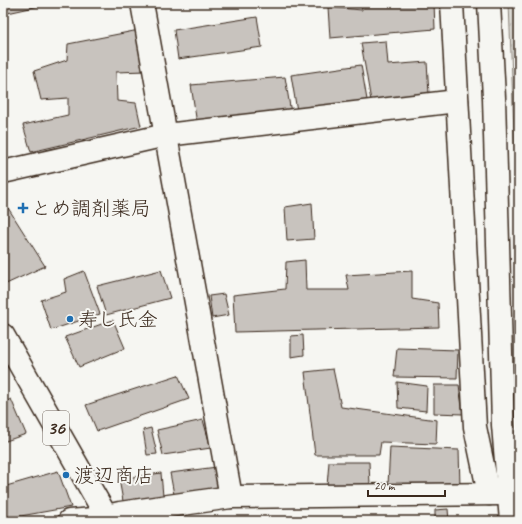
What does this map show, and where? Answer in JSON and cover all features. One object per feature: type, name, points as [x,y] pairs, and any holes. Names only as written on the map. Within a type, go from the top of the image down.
[{"type":"street","points":[[142,3],[231,497]]},
{"type":"street","points":[[452,3],[475,428],[499,494],[511,521]]},
{"type":"street","points":[[489,3],[494,98],[503,424],[499,494]]},
{"type":"street","points":[[3,172],[166,135],[457,101]]},
{"type":"street","name":"36","points":[[3,335],[108,518]]},
{"type":"street","points":[[69,521],[108,518],[231,497],[499,494]]},
{"type":"green space","points":[[509,3],[519,3],[519,261]]},
{"type":"building","points":[[3,3],[53,3],[3,14]]},
{"type":"building","points":[[361,3],[434,3],[435,29],[330,38],[328,7],[362,10]]},
{"type":"building","points":[[257,17],[262,47],[178,59],[174,30]]},
{"type":"building","points":[[139,30],[146,71],[116,72],[117,101],[136,103],[141,126],[31,152],[23,125],[68,115],[68,98],[41,100],[34,71],[67,60],[68,44]]},
{"type":"building","points":[[386,41],[388,65],[427,62],[429,94],[371,101],[361,43]]},
{"type":"building","points":[[361,65],[367,100],[297,111],[291,75]]},
{"type":"building","points":[[285,77],[291,113],[197,124],[191,85]]},
{"type":"building","points":[[3,200],[45,266],[4,285],[3,284]]},
{"type":"building","points":[[312,203],[314,239],[287,241],[285,207]]},
{"type":"building","points":[[305,260],[306,290],[349,290],[346,275],[412,271],[412,299],[438,303],[439,327],[235,332],[233,295],[285,289],[286,262]]},
{"type":"building","points":[[161,270],[170,298],[106,315],[97,286]]},
{"type":"building","points":[[84,271],[100,314],[51,330],[41,300],[66,292],[64,279]]},
{"type":"building","points":[[224,294],[229,315],[212,318],[209,296]]},
{"type":"building","points":[[113,320],[125,348],[79,367],[65,337]]},
{"type":"building","points":[[303,335],[304,355],[291,357],[291,336]]},
{"type":"building","points":[[397,348],[458,350],[457,378],[394,377]]},
{"type":"building","points":[[333,369],[341,407],[437,420],[436,444],[381,442],[379,455],[315,455],[305,372]]},
{"type":"building","points":[[178,375],[189,399],[97,431],[86,405]]},
{"type":"building","points":[[397,382],[427,386],[426,411],[398,408]]},
{"type":"building","points":[[434,385],[459,385],[463,414],[434,413]]},
{"type":"building","points":[[11,399],[26,434],[3,442],[3,403]]},
{"type":"building","points":[[203,420],[211,448],[163,455],[157,430]]},
{"type":"building","points":[[151,428],[157,454],[147,455],[143,430]]},
{"type":"building","points":[[390,447],[459,450],[460,487],[388,485]]},
{"type":"building","points":[[329,462],[369,462],[370,486],[327,486]]},
{"type":"building","points":[[217,467],[223,493],[175,500],[170,473]]},
{"type":"building","points":[[58,471],[71,507],[4,519],[3,487]]},
{"type":"building","points":[[161,473],[163,496],[123,501],[119,479]]},
{"type":"building","points":[[448,509],[449,521],[435,521],[435,510]]},
{"type":"place","name":"とめ調剤薬局","points":[[23,208]]},
{"type":"place","name":"寿し氏金","points":[[70,319]]},
{"type":"place","name":"渡辺商店","points":[[66,475]]}]
